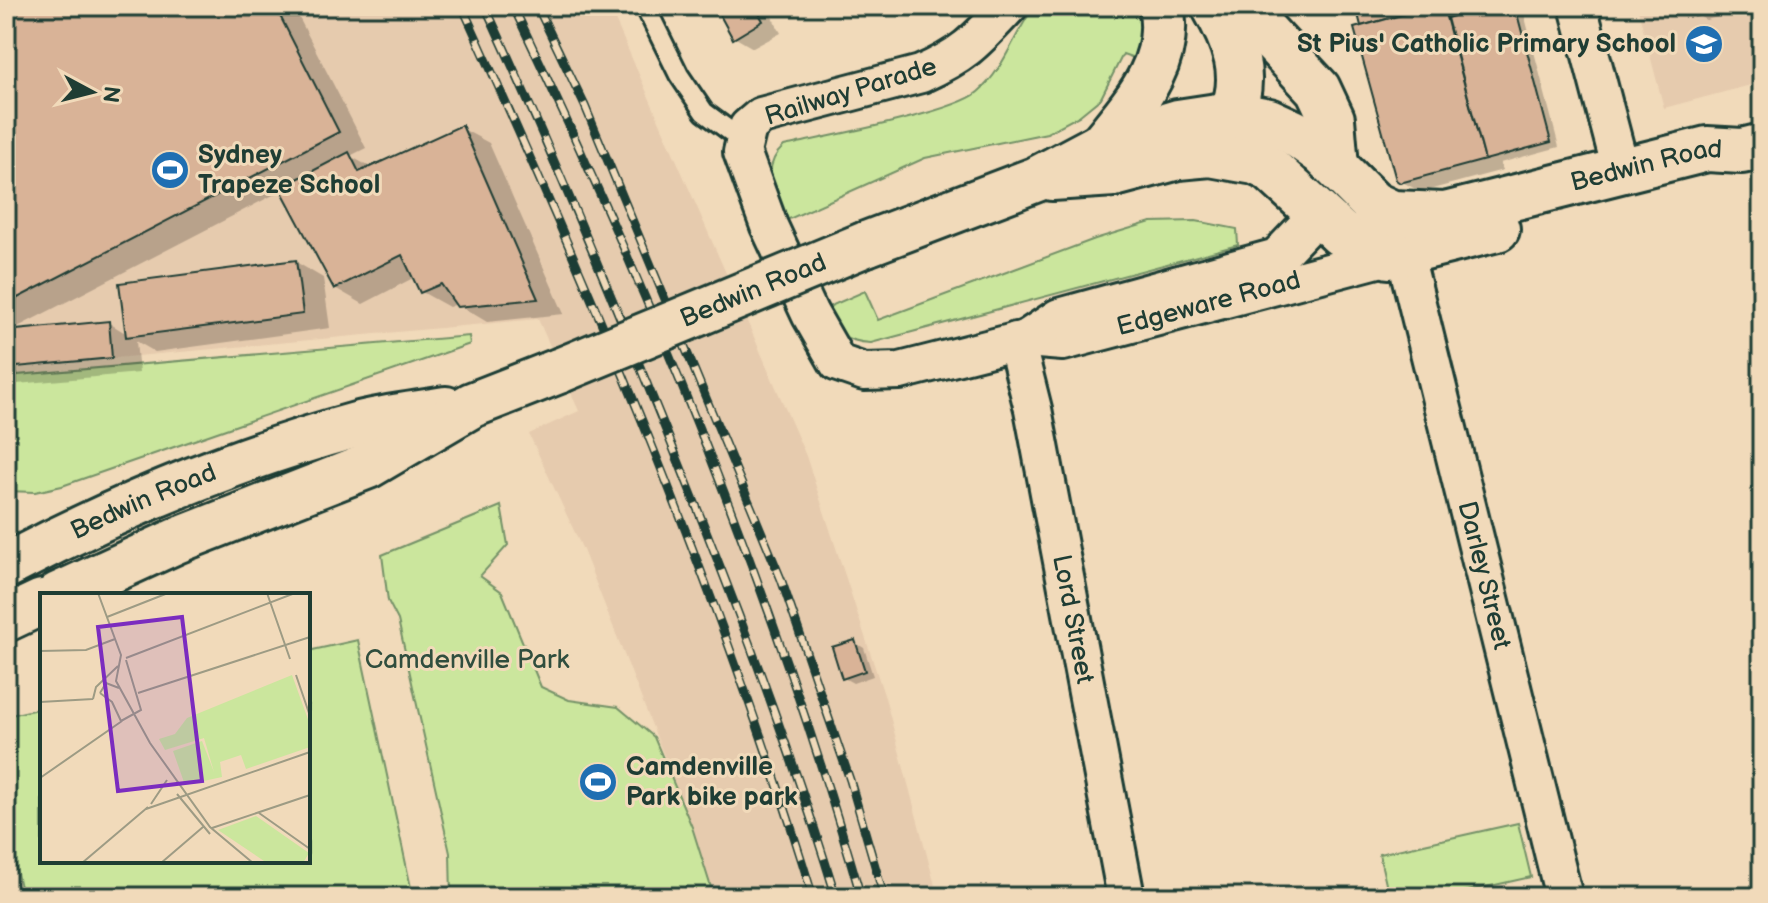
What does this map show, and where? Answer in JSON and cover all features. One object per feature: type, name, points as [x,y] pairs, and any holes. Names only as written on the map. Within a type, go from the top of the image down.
[{"type":"main road","points":[[1101,145],[1138,99],[1155,71],[1164,38],[1161,6]]},
{"type":"main road","points":[[1214,6],[1229,36],[1242,79],[1231,114]]},
{"type":"main road","points":[[1241,6],[1318,89],[1332,119],[1336,166]]},
{"type":"main road","name":"Bedwin Road","points":[[62,593],[176,541],[368,466],[472,405],[866,244],[1037,179],[1101,145],[1178,122],[1231,114],[1269,121],[1293,132],[1336,166],[1373,204],[1392,213],[1445,215],[1707,149],[1752,148]]},
{"type":"main road","name":"Bedwin Road","points":[[1037,179],[1114,174],[1178,157],[1210,154],[1255,162],[1270,169],[1341,234],[1397,255],[1712,170],[1752,148]]},
{"type":"main road","name":"Bedwin Road","points":[[6,566],[54,540],[246,461],[358,425],[472,405]]},
{"type":"main road","points":[[6,536],[54,540]]},
{"type":"main road","points":[[6,619],[40,603]]},
{"type":"street","name":"Railway Parade","points":[[847,367],[831,356],[769,226],[742,152],[742,140],[748,127],[761,116],[921,74],[963,55],[977,23],[1009,6]]},
{"type":"street","points":[[1578,6],[1621,170]]},
{"type":"street","points":[[1210,154],[1231,114]]},
{"type":"street","name":"Edgeware Road","points":[[1222,287],[1277,257],[1319,213]]},
{"type":"street","name":"Edgeware Road","points":[[847,367],[864,372],[900,371],[1021,340],[1063,342],[1106,317],[1222,287],[1397,255]]},
{"type":"street","name":"Darley Street","points":[[1397,255],[1564,897]]},
{"type":"street","name":"Lord Street","points":[[1021,340],[1126,897]]},
{"type":"lane","points":[[645,6],[679,75],[704,112],[742,140]]},
{"type":"shaded area","points":[[6,6],[609,6],[806,456],[886,701],[938,897],[714,897],[692,827],[583,550],[529,434],[579,411],[538,319],[6,368]]},
{"type":"shaded area","name":"St Pius' Catholic Primary School","points":[[1637,6],[1762,6],[1762,82],[1664,108]]},
{"type":"green space","points":[[1035,6],[1141,6],[1140,60],[1123,54],[1101,98],[1079,116],[1047,133],[925,158],[787,220],[774,191],[771,172],[776,155],[784,146],[916,116],[964,100],[978,92],[995,73]]},
{"type":"green space","points":[[1196,221],[1237,229],[1238,245],[871,343],[847,338],[837,329],[826,308],[865,291],[878,320],[1095,239],[1151,222]]},
{"type":"green space","points":[[469,336],[470,344],[62,486],[35,492],[6,491],[6,376]]},
{"type":"green space","name":"Camdenville Park","points":[[501,506],[508,545],[480,576],[502,592],[541,687],[569,700],[618,707],[654,737],[692,827],[714,897],[451,897],[450,853],[398,620],[388,601],[382,555]]},
{"type":"green space","points":[[358,640],[413,897],[22,897],[6,822],[6,716],[40,708],[40,863],[310,863],[310,651]]},
{"type":"green space","points":[[1518,823],[1531,877],[1441,897],[1389,897],[1379,854]]},
{"type":"building","points":[[6,6],[275,6],[339,132],[6,304]]},
{"type":"building","points":[[715,6],[755,6],[763,21],[733,39]]},
{"type":"building","points":[[1356,6],[1434,6],[1361,26]]},
{"type":"building","points":[[1443,6],[1485,160],[1400,183],[1396,180],[1354,28]]},
{"type":"building","points":[[1443,6],[1470,6],[1472,11],[1447,18]]},
{"type":"building","points":[[1470,6],[1515,6],[1551,142],[1485,160],[1447,18],[1472,11]]},
{"type":"building","points":[[1692,6],[1734,6],[1695,16]]},
{"type":"building","points":[[462,125],[538,299],[457,307],[441,284],[420,293],[402,255],[334,289],[280,188],[349,152],[359,172]]},
{"type":"building","points":[[296,260],[303,314],[126,337],[119,283]]},
{"type":"building","points":[[109,321],[112,358],[6,368],[6,331]]},
{"type":"building","points":[[855,640],[865,671],[842,679],[832,647]]},
{"type":"railway","points":[[462,6],[607,335],[652,446],[737,670],[813,897]]},
{"type":"railway","points":[[485,6],[567,192],[697,507],[770,700],[836,897]]},
{"type":"railway","points":[[513,6],[613,222],[705,444],[789,670],[861,897]]},
{"type":"railway","points":[[537,6],[585,106],[781,579],[850,780],[884,897]]},
{"type":"place","name":"St Pius' Catholic Primary School","points":[[1704,44]]},
{"type":"place","name":"Sydney Trapeze School","points":[[170,170]]},
{"type":"place","name":"Camdenville Park bike park","points":[[598,782]]}]
